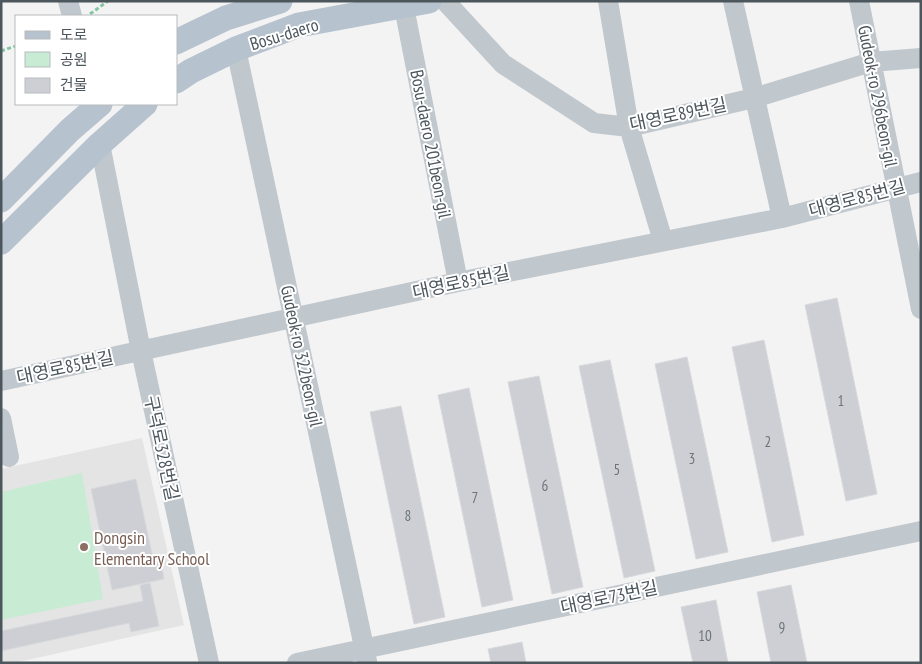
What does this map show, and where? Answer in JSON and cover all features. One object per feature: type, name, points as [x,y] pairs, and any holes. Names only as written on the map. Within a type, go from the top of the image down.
[{"type":"main road","name":"Bosu-daero","points":[[178,41],[225,10],[280,1]]},
{"type":"main road","points":[[299,25],[345,1]]},
{"type":"main road","name":"Bosu-daero","points":[[178,80],[191,71],[236,49],[299,25],[404,7],[428,1]]},
{"type":"main road","points":[[1,242],[100,144],[144,105]]},
{"type":"main road","points":[[1,200],[95,106]]},
{"type":"street","points":[[68,1],[72,15]]},
{"type":"street","name":"대영로89번길","points":[[445,1],[502,64],[594,123],[629,127],[754,98],[871,62],[921,58]]},
{"type":"street","points":[[608,1],[629,127],[663,241]]},
{"type":"street","points":[[732,1],[782,218]]},
{"type":"street","name":"Gudeok-ro 296beon-gil","points":[[859,1],[921,309]]},
{"type":"street","name":"Bosu-daero 201beon-gil","points":[[404,7],[458,282]]},
{"type":"street","name":"Gudeok-ro 322beon-gil","points":[[236,49],[366,656]]},
{"type":"street","name":"구덕로328번길","points":[[100,144],[141,351],[209,663]]},
{"type":"street","name":"대영로85번길","points":[[1,381],[458,282],[782,218],[921,182]]},
{"type":"street","points":[[1,418],[9,457]]},
{"type":"street","name":"대영로73번길","points":[[297,663],[366,656],[921,531]]},
{"type":"path","points":[[88,15],[108,1]]},
{"type":"path","points":[[1,51],[15,46]]},
{"type":"shaded area","name":"Dongsin Elementary School","points":[[142,438],[184,625],[14,663],[1,663],[1,469]]},
{"type":"green space","points":[[82,473],[103,599],[1,620],[1,492]]},
{"type":"building","points":[[837,298],[877,494],[846,501],[805,305]]},
{"type":"building","points":[[764,340],[804,535],[772,542],[732,347]]},
{"type":"building","points":[[687,357],[728,552],[696,559],[655,364]]},
{"type":"building","points":[[610,360],[655,571],[624,578],[579,366]]},
{"type":"building","points":[[539,376],[583,587],[552,594],[508,382]]},
{"type":"building","points":[[469,388],[513,600],[482,607],[438,395]]},
{"type":"building","points":[[401,406],[445,617],[414,624],[370,412]]},
{"type":"building","points":[[136,479],[153,558],[160,557],[164,579],[112,590],[91,489]]},
{"type":"building","points":[[150,583],[159,626],[131,632],[129,623],[1,651],[1,631],[143,601],[140,585]]},
{"type":"building","points":[[791,585],[807,663],[771,663],[757,592]]},
{"type":"building","points":[[716,600],[728,663],[693,663],[681,607]]},
{"type":"building","points":[[522,642],[526,663],[491,663],[488,649]]},
{"type":"place","name":"Dongsin Elementary School","points":[[84,547]]}]
